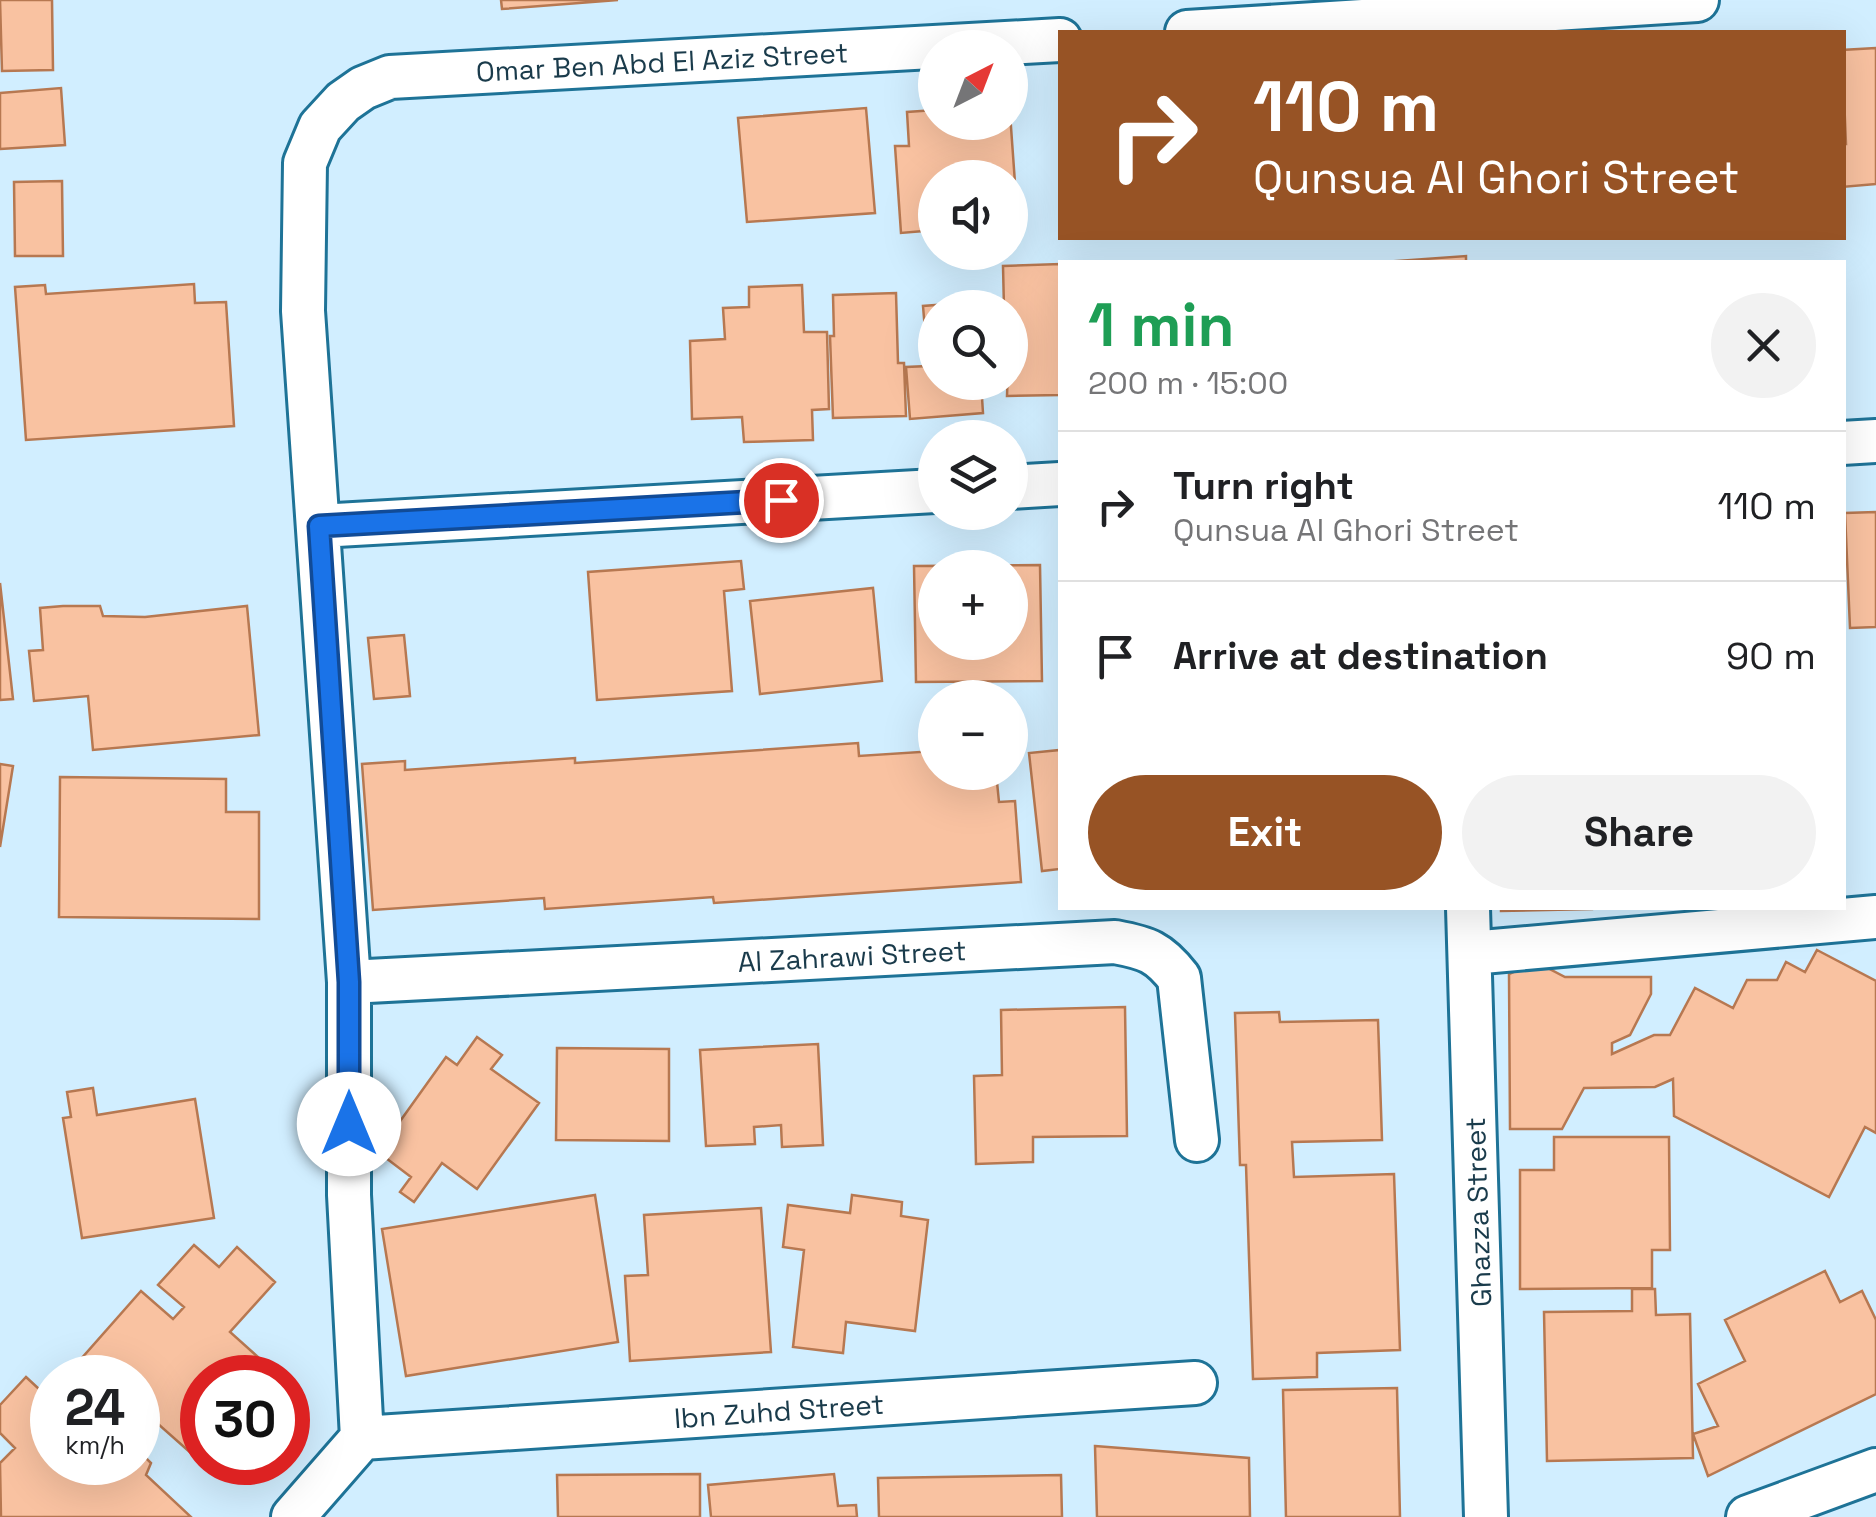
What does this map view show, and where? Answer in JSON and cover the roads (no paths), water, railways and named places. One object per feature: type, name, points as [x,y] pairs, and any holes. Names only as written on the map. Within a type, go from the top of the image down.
[{"type":"street","points":[[1208,30],[1418,10],[1697,0]]},
{"type":"street","name":"Omar Ben Abd El Aziz Street","points":[[319,526],[303,311],[305,163],[320,127],[343,102],[363,88],[390,77],[1058,40]]},
{"type":"street","points":[[1846,443],[1876,442]]},
{"type":"street","points":[[1028,485],[1058,484]]},
{"type":"street","points":[[293,1517],[362,1438],[349,1195],[349,982],[319,526],[918,492]]},
{"type":"street","name":"Ghazza Street","points":[[1468,910],[1486,1517]]},
{"type":"street","points":[[1471,953],[1876,918]]},
{"type":"street","name":"Al Zahrawi Street","points":[[349,982],[1115,942],[1164,958],[1179,978],[1197,1140]]},
{"type":"street","name":"Ibn Zuhd Street","points":[[362,1438],[1196,1383]]},
{"type":"street","points":[[1748,1517],[1876,1470]]}]
